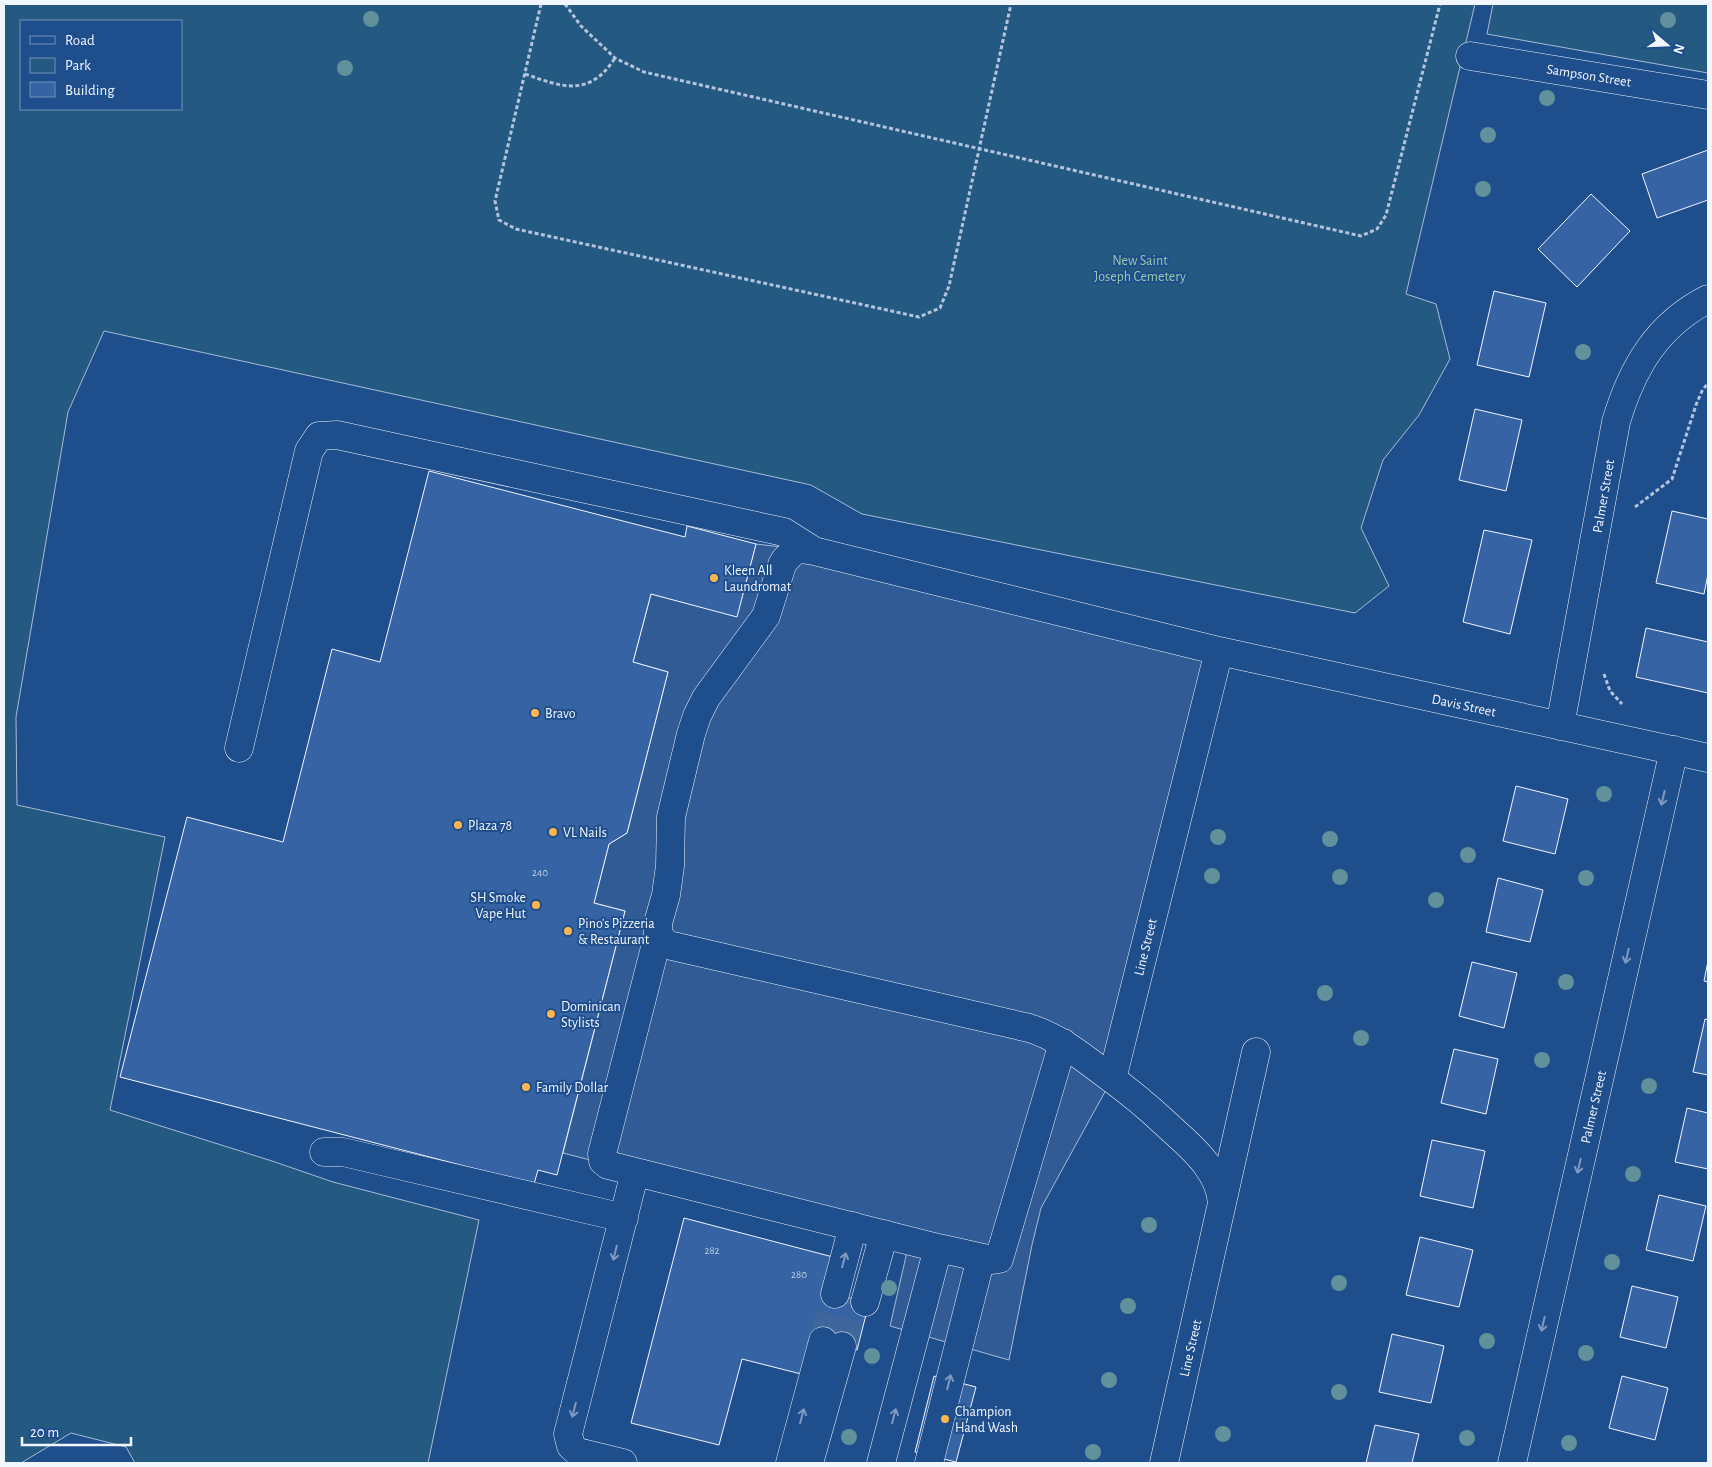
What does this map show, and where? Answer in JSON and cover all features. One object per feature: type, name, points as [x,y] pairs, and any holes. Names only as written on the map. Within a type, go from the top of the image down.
[{"type":"street","name":"Sampson Street","points":[[1470,56],[1708,95]]},
{"type":"street","name":"Palmer Street","points":[[1560,726],[1616,422],[1624,397],[1638,367],[1656,341],[1682,316],[1697,304],[1708,299]]},
{"type":"street","points":[[238,748],[308,451],[319,436],[337,435],[784,532],[814,551]]},
{"type":"street","points":[[814,551],[801,549],[794,551],[785,560],[766,616],[706,698],[691,734],[671,817],[670,866],[666,895],[658,924],[658,936],[602,1154],[603,1161],[608,1165],[938,1248],[992,1260],[999,1259],[1062,1043]]},
{"type":"street","name":"Davis Street","points":[[814,551],[1219,651],[1708,758]]},
{"type":"street","name":"Line Street","points":[[1219,651],[1112,1079],[1154,1112],[1205,1163],[1218,1183],[1222,1203]]},
{"type":"street","name":"Palmer Street","points":[[1512,1463],[1674,750]]},
{"type":"street","points":[[658,936],[668,945],[1029,1028],[1049,1035],[1112,1079]]},
{"type":"street","name":"Line Street","points":[[1164,1463],[1256,1052]]},
{"type":"street","points":[[324,1152],[343,1152],[624,1218]]},
{"type":"street","points":[[623,1463],[578,1452],[571,1446],[568,1434],[635,1172]]},
{"type":"street","points":[[851,1298],[869,1230]]},
{"type":"street","points":[[881,1463],[938,1248]]},
{"type":"street","points":[[928,1463],[981,1258]]},
{"type":"street","points":[[790,1463],[839,1346]]},
{"type":"street","points":[[809,1463],[839,1346]]},
{"type":"street","points":[[824,1463],[839,1346]]},
{"type":"path","points":[[541,4],[495,201],[499,220],[516,229],[919,317],[940,308],[949,286],[1011,4]]},
{"type":"path","points":[[565,4],[581,26],[615,58],[644,72],[1361,236],[1377,229],[1386,215],[1440,4]]},
{"type":"path","points":[[525,74],[560,86],[583,86],[607,71],[615,58]]},
{"type":"path","points":[[1633,508],[1672,479],[1696,405],[1702,391],[1708,384]]},
{"type":"path","points":[[1603,669],[1610,691],[1622,704],[1628,707]]},
{"type":"green space","name":"New Saint Joseph Cemetery","points":[[4,4],[1475,4],[1406,294],[1436,304],[1450,359],[1419,415],[1383,460],[1361,528],[1389,586],[1355,613],[862,514],[811,485],[104,331],[68,412],[16,717],[17,805],[165,837],[110,1110],[333,1182],[479,1220],[428,1463],[135,1463],[126,1447],[71,1433],[21,1463],[4,1463]]},
{"type":"green space","points":[[1493,4],[1708,4],[1708,73],[1487,34]]},
{"type":"shaded area","points":[[756,544],[807,550],[1219,651],[1112,1079],[1041,1208],[1009,1360],[890,1326],[909,1243],[563,1153],[625,911],[594,903],[609,844],[627,833],[668,672],[633,662],[651,594],[737,616]]},
{"type":"building","points":[[1708,150],[1708,200],[1657,218],[1642,174]]},
{"type":"building","points":[[1591,194],[1630,231],[1577,287],[1538,249]]},
{"type":"building","points":[[1494,291],[1546,303],[1529,377],[1477,365]]},
{"type":"building","points":[[1475,409],[1522,420],[1506,491],[1459,480]]},
{"type":"building","name":"Plaza 78","points":[[429,471],[685,537],[687,526],[756,544],[737,617],[651,594],[633,662],[668,672],[627,833],[609,844],[594,903],[625,911],[557,1175],[538,1170],[534,1184],[120,1077],[187,817],[283,842],[332,649],[380,662]]},
{"type":"building","points":[[1672,511],[1708,519],[1708,574],[1704,594],[1656,583]]},
{"type":"building","points":[[1484,530],[1532,540],[1510,634],[1463,622]]},
{"type":"building","points":[[1646,628],[1708,642],[1708,693],[1636,677]]},
{"type":"building","points":[[1516,786],[1568,799],[1555,854],[1503,841]]},
{"type":"building","points":[[1498,878],[1543,890],[1530,942],[1486,932]]},
{"type":"building","points":[[1708,961],[1708,982],[1704,981]]},
{"type":"building","points":[[1472,962],[1517,973],[1504,1028],[1459,1016]]},
{"type":"building","points":[[1705,1019],[1708,1020],[1708,1075],[1693,1072]]},
{"type":"building","points":[[1454,1049],[1498,1059],[1486,1114],[1441,1103]]},
{"type":"building","points":[[1687,1108],[1708,1113],[1708,1169],[1675,1162]]},
{"type":"building","points":[[1432,1140],[1485,1151],[1473,1208],[1420,1196]]},
{"type":"building","points":[[1659,1195],[1706,1206],[1693,1261],[1646,1250]]},
{"type":"building","points":[[684,1218],[833,1257],[823,1291],[869,1303],[857,1350],[814,1339],[805,1375],[742,1359],[719,1445],[631,1423]]},
{"type":"building","points":[[1420,1237],[1473,1250],[1459,1307],[1406,1295]]},
{"type":"building","points":[[1632,1286],[1678,1297],[1666,1348],[1620,1337]]},
{"type":"building","points":[[1392,1334],[1444,1346],[1431,1403],[1379,1392]]},
{"type":"building","name":"Champion Hand Wash","points":[[934,1376],[976,1387],[956,1462],[915,1452]]},
{"type":"building","points":[[1622,1376],[1668,1388],[1655,1440],[1609,1428]]},
{"type":"building","points":[[1375,1425],[1419,1434],[1412,1463],[1366,1463]]},
{"type":"tunnel","points":[[823,1341],[835,1294]]},
{"type":"tunnel","points":[[842,1346],[853,1299]]},
{"type":"place","name":"Kleen All Laundromat","points":[[714,578]]},
{"type":"place","name":"Bravo","points":[[535,713]]},
{"type":"place","name":"Plaza 78","points":[[458,825]]},
{"type":"place","name":"VL Nails","points":[[553,832]]},
{"type":"place","name":"SH Smoke Vape Hut","points":[[536,905]]},
{"type":"place","name":"Pino's Pizzeria & Restaurant","points":[[568,931]]},
{"type":"place","name":"Dominican Stylists","points":[[551,1014]]},
{"type":"place","name":"Family Dollar","points":[[526,1087]]},
{"type":"place","name":"Champion Hand Wash","points":[[945,1419]]}]
